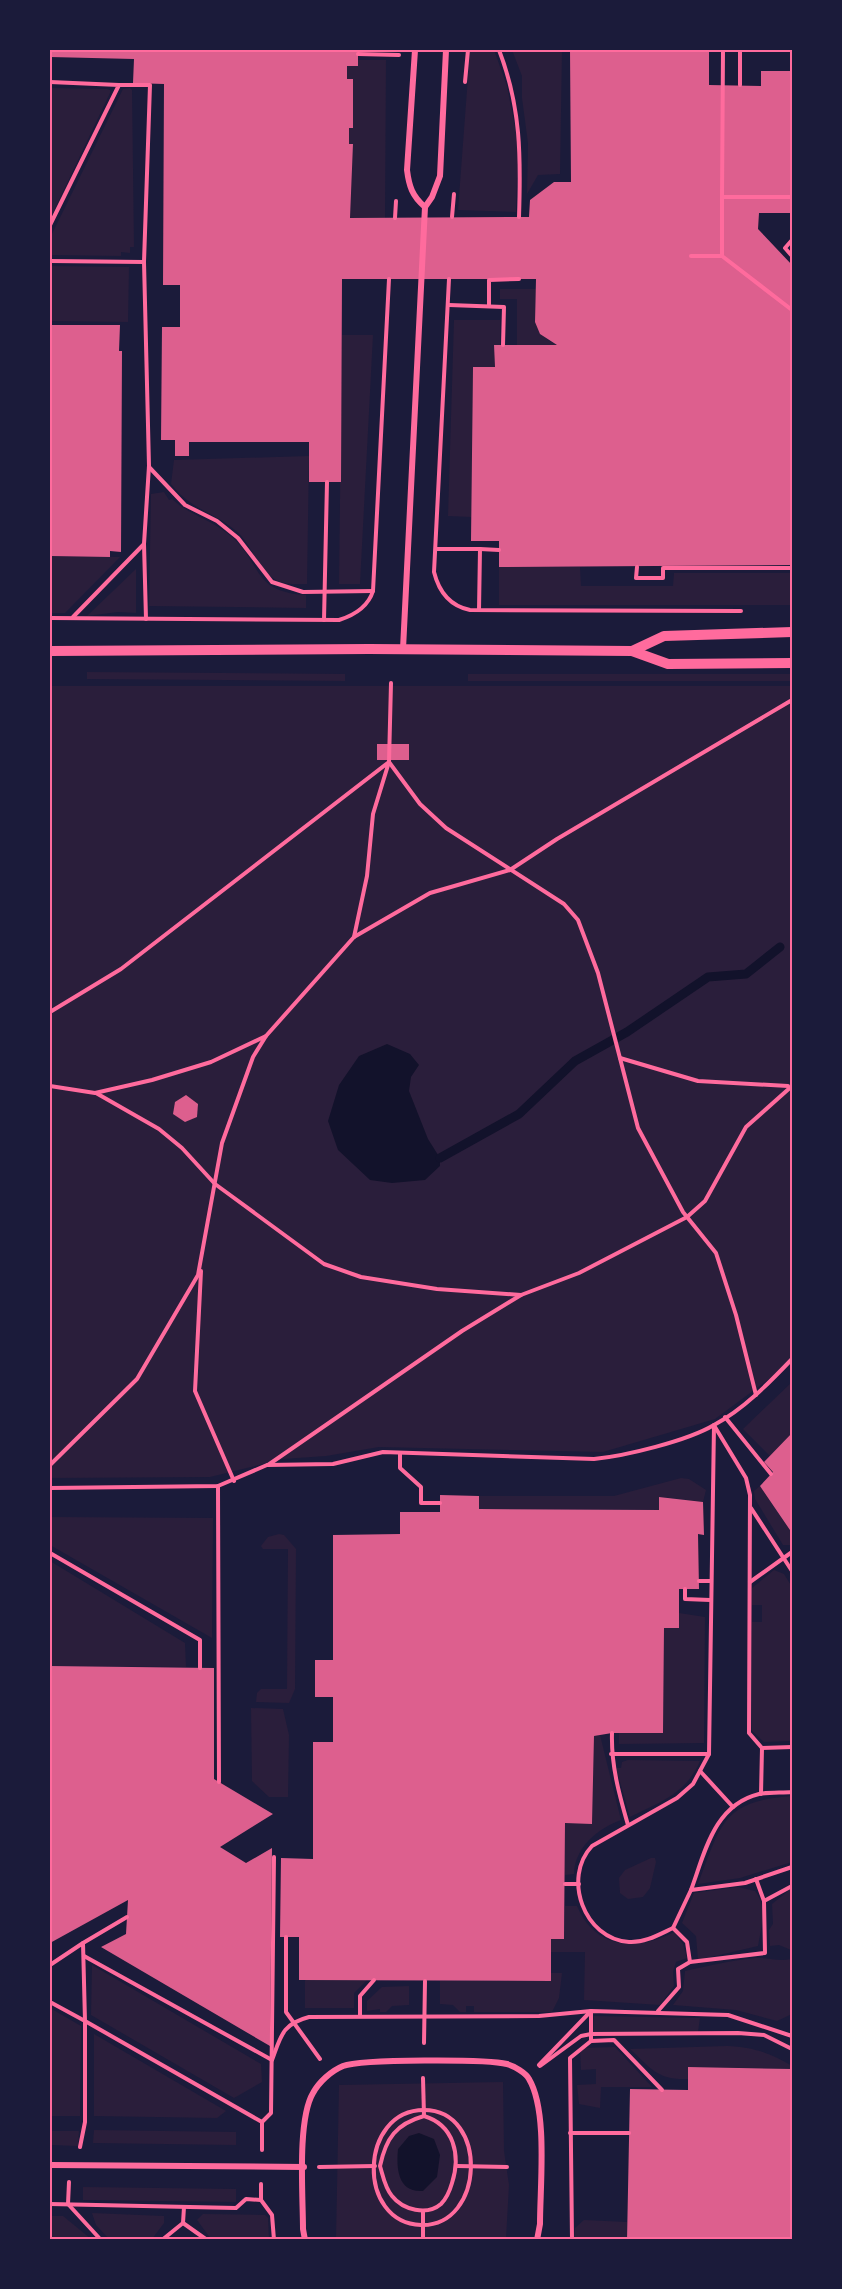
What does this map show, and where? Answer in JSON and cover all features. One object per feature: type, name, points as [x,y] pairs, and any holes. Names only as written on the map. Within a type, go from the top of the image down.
[{"type":"street","points":[[415,50],[407,170],[409,186],[415,199],[425,207]]},
{"type":"street","points":[[403,649],[425,207],[432,197],[440,176],[446,50]]},
{"type":"street","points":[[632,651],[664,636],[792,632]]},
{"type":"street","points":[[50,651],[403,649],[632,651],[668,664],[792,663]]},
{"type":"street","points":[[305,2240],[303,2229],[304,2118],[312,2094],[331,2074],[343,2066],[364,2062],[423,2062],[508,2064],[528,2076],[536,2092],[540,2113],[540,2224],[537,2240]]},
{"type":"street","points":[[50,2165],[304,2167]]},
{"type":"path","points":[[499,50],[512,84],[521,144],[519,217]]},
{"type":"path","points":[[722,256],[723,50]]},
{"type":"path","points":[[740,50],[740,86]]},
{"type":"path","points":[[358,54],[400,55]]},
{"type":"path","points":[[50,82],[150,85],[144,262],[149,466],[144,543],[146,619]]},
{"type":"path","points":[[50,225],[119,84]]},
{"type":"path","points":[[722,197],[792,197]]},
{"type":"path","points":[[792,240],[785,248],[792,256]]},
{"type":"path","points":[[691,256],[722,256],[792,310]]},
{"type":"path","points":[[50,261],[144,262]]},
{"type":"path","points":[[50,618],[324,620],[353,616],[370,601],[373,591],[389,279]]},
{"type":"path","points":[[449,279],[437,549],[434,572],[437,585],[457,608],[746,611]]},
{"type":"path","points":[[489,306],[489,280],[519,279]]},
{"type":"path","points":[[449,305],[504,307],[503,345]]},
{"type":"path","points":[[149,466],[185,505],[217,521],[238,538],[272,582],[303,592],[373,591]]},
{"type":"path","points":[[324,620],[327,482]]},
{"type":"path","points":[[73,618],[144,543]]},
{"type":"path","points":[[437,549],[499,550]]},
{"type":"path","points":[[479,610],[480,549]]},
{"type":"path","points":[[637,567],[636,578],[663,578],[663,568],[792,568]]},
{"type":"path","points":[[354,937],[367,876],[373,814],[389,762],[391,682]]},
{"type":"path","points":[[50,1465],[137,1379],[198,1275],[222,1143],[253,1057],[266,1036],[354,937],[430,893],[510,870],[557,839],[792,700]]},
{"type":"path","points":[[389,762],[420,804],[446,828],[564,904],[578,920],[598,973],[638,1128],[687,1217],[716,1253],[736,1315],[756,1395]]},
{"type":"path","points":[[50,1012],[121,969],[389,762]]},
{"type":"path","points":[[95,1093],[182,1072],[211,1062],[266,1036]]},
{"type":"path","points":[[620,1058],[698,1081],[791,1086]]},
{"type":"path","points":[[50,1086],[95,1093],[159,1130],[182,1148],[215,1184],[324,1264],[361,1277],[437,1289],[521,1295]]},
{"type":"path","points":[[50,1488],[218,1485],[234,1481],[267,1465],[462,1331],[521,1295],[579,1273],[687,1217],[705,1201],[746,1127],[791,1086]]},
{"type":"path","points":[[202,1257],[195,1391],[234,1481]]},
{"type":"path","points":[[267,1465],[333,1464],[383,1452],[594,1459],[623,1454],[714,1425],[756,1395],[792,1359]]},
{"type":"path","points":[[725,1417],[771,1474]]},
{"type":"path","points":[[714,1425],[746,1478],[750,1508],[749,1733],[762,1748],[761,1794]]},
{"type":"path","points":[[714,1425],[709,1754],[693,1784],[677,1798],[592,1846],[585,1854],[579,1884],[581,1904],[586,1915],[605,1934],[619,1940],[641,1941],[673,1928],[691,1890],[713,1830],[732,1807],[761,1794],[792,1792]]},
{"type":"path","points":[[400,1453],[400,1468],[421,1487],[421,1503],[440,1503]]},
{"type":"path","points":[[218,1485],[219,1782]]},
{"type":"path","points":[[750,1508],[792,1571]]},
{"type":"path","points":[[750,1583],[792,1552]]},
{"type":"path","points":[[50,1553],[200,1640],[200,1668]]},
{"type":"path","points":[[699,1581],[710,1581]]},
{"type":"path","points":[[685,1589],[685,1599],[710,1600]]},
{"type":"path","points":[[612,1733],[611,1754],[628,1825]]},
{"type":"path","points":[[762,1748],[792,1747]]},
{"type":"path","points":[[611,1754],[709,1754]]},
{"type":"path","points":[[700,1771],[732,1807]]},
{"type":"path","points":[[50,2002],[262,2122],[271,2113],[274,1857]]},
{"type":"path","points":[[691,1890],[756,1879],[792,1867]]},
{"type":"path","points":[[658,2012],[679,1987],[678,1969],[690,1962],[765,1953],[764,1901],[756,1879]]},
{"type":"path","points":[[565,1884],[579,1884]]},
{"type":"path","points":[[764,1901],[792,1886]]},
{"type":"path","points":[[50,1965],[127,1917]]},
{"type":"path","points":[[673,1928],[687,1942],[690,1962]]},
{"type":"path","points":[[286,1937],[286,2012],[331,2074]]},
{"type":"path","points":[[83,1943],[85,2022],[83,2142],[70,2165],[68,2204],[101,2240]]},
{"type":"path","points":[[84,1956],[272,2060]]},
{"type":"path","points":[[360,2016],[360,1995],[374,1980]]},
{"type":"path","points":[[424,2116],[425,1981]]},
{"type":"path","points":[[272,2060],[284,2031],[293,2021],[309,2017],[538,2016],[591,2011],[658,2012],[728,2015],[792,2036]]},
{"type":"path","points":[[591,2011],[591,2041]]},
{"type":"path","points":[[528,2076],[591,2011]]},
{"type":"path","points":[[528,2076],[581,2036],[591,2034],[764,2035],[792,2049]]},
{"type":"path","points":[[572,2240],[570,2058],[581,2046],[591,2041],[614,2040],[662,2090]]},
{"type":"path","points":[[424,2110],[442,2112],[458,2124],[471,2150],[471,2166],[468,2188],[458,2208],[443,2221],[423,2225],[406,2223],[389,2213],[375,2184],[374,2166],[379,2139],[391,2124],[401,2114],[424,2110]]},
{"type":"path","points":[[424,2116],[435,2119],[449,2134],[457,2166],[447,2196],[441,2204],[423,2211],[401,2206],[391,2196],[380,2166],[396,2129],[404,2122],[424,2116]]},
{"type":"path","points":[[570,2133],[629,2133]]},
{"type":"path","points":[[304,2167],[380,2166]]},
{"type":"path","points":[[457,2166],[507,2167]]},
{"type":"path","points":[[564,2168],[571,2168]]},
{"type":"path","points":[[50,2204],[236,2208],[246,2199],[261,2200],[272,2215],[274,2240]]},
{"type":"path","points":[[162,2240],[183,2223],[184,2207]]},
{"type":"path","points":[[423,2211],[423,2240]]},
{"type":"path","points":[[183,2223],[207,2240]]},
{"type":"shaded area","points":[[470,50],[494,50],[507,86],[518,143],[516,212],[458,210]]},
{"type":"shaded area","points":[[512,50],[562,50],[560,174],[538,175],[527,194],[528,143],[522,98],[522,76]]},
{"type":"shaded area","points":[[358,60],[386,60],[385,218],[350,218],[353,145],[349,144],[349,128],[353,128],[353,79],[347,79],[347,66],[358,66]]},
{"type":"shaded area","points":[[50,88],[107,89],[110,93],[50,219]]},
{"type":"shaded area","points":[[123,89],[132,90],[134,247],[130,247],[130,253],[121,252],[121,256],[50,255],[50,238]]},
{"type":"shaded area","points":[[50,266],[129,267],[128,322],[50,321]]},
{"type":"shaded area","points":[[500,289],[536,289],[535,315],[538,328],[548,340],[557,345],[517,345],[517,299],[500,299]]},
{"type":"shaded area","points":[[454,320],[500,320],[500,345],[494,345],[495,367],[473,367],[471,517],[448,516]]},
{"type":"shaded area","points":[[342,335],[373,335],[360,584],[339,584]]},
{"type":"shaded area","points":[[309,456],[307,584],[283,583],[269,575],[241,535],[194,505],[171,484],[174,460]]},
{"type":"shaded area","points":[[164,492],[169,500],[172,499],[227,533],[247,554],[265,581],[288,593],[306,595],[306,608],[149,606],[151,494]]},
{"type":"shaded area","points":[[50,556],[120,557],[65,613],[50,613]]},
{"type":"shaded area","points":[[499,567],[580,567],[581,586],[673,586],[674,573],[792,573],[792,605],[499,605]]},
{"type":"shaded area","points":[[136,569],[136,613],[118,612],[87,616]]},
{"type":"shaded area","points":[[87,672],[345,674],[345,681],[87,679]]},
{"type":"shaded area","points":[[468,674],[792,674],[792,681],[468,681]]},
{"type":"shaded area","points":[[50,686],[792,686],[792,1362],[715,1419],[603,1452],[379,1447],[326,1456],[283,1459],[210,1477],[50,1478]]},
{"type":"shaded area","points":[[387,1044],[410,1054],[419,1065],[411,1077],[409,1091],[428,1139],[440,1158],[440,1166],[425,1180],[392,1183],[370,1180],[338,1150],[328,1121],[339,1085],[359,1056]]},
{"type":"shaded area","points":[[792,1382],[792,1433],[770,1456],[743,1429]]},
{"type":"shaded area","points":[[681,1478],[689,1479],[706,1490],[703,1502],[660,1497],[659,1510],[479,1509],[479,1496],[614,1496]]},
{"type":"shaded area","points":[[760,1486],[792,1533],[792,1545],[783,1545],[755,1499],[754,1491]]},
{"type":"shaded area","points":[[50,1517],[213,1518],[212,1638],[50,1545]]},
{"type":"shaded area","points":[[284,1535],[296,1549],[295,1689],[289,1703],[256,1702],[257,1693],[261,1689],[287,1689],[288,1549],[263,1549],[261,1546],[268,1537]]},
{"type":"shaded area","points":[[50,1561],[185,1643],[186,1667],[50,1666]]},
{"type":"shaded area","points":[[774,1570],[784,1574],[792,1587],[792,1741],[764,1742],[752,1731],[752,1622],[762,1622],[762,1605],[752,1605],[752,1588]]},
{"type":"shaded area","points":[[679,1613],[705,1617],[704,1743],[619,1744],[619,1733],[663,1733],[664,1628],[679,1628]]},
{"type":"shaded area","points":[[251,1708],[283,1709],[289,1735],[288,1797],[269,1797],[252,1781]]},
{"type":"shaded area","points":[[600,1735],[621,1820],[604,1828],[589,1840],[578,1855],[574,1874],[565,1875],[565,1823],[592,1823],[594,1736]]},
{"type":"shaded area","points":[[628,1760],[700,1761],[680,1789],[630,1817],[616,1768],[621,1768],[622,1762]]},
{"type":"shaded area","points":[[792,1796],[792,1862],[740,1878],[698,1884],[719,1831],[727,1819],[751,1803]]},
{"type":"shaded area","points":[[655,1858],[656,1862],[650,1888],[643,1897],[628,1899],[620,1893],[619,1878],[625,1870]]},
{"type":"shaded area","points":[[738,1887],[755,1891],[759,1897],[762,1918],[758,1946],[698,1960],[696,1936],[682,1923],[694,1893]]},
{"type":"shaded area","points":[[792,1888],[792,2014],[777,2021],[736,2010],[673,2005],[683,1991],[685,1971],[746,1959],[791,1959],[791,1950],[779,1945],[770,1946],[769,1930],[773,1924],[772,1904]]},
{"type":"shaded area","points":[[565,1906],[577,1906],[595,1931],[618,1943],[646,1942],[674,1932],[683,1944],[687,1958],[676,1962],[673,1972],[674,1986],[660,2005],[584,2000],[585,1952],[551,1952],[551,1939],[564,1938]]},
{"type":"shaded area","points":[[92,1965],[261,2064],[262,2082],[234,2098],[91,2015]]},
{"type":"shaded area","points":[[551,1973],[562,1973],[559,1998],[552,2012],[474,2012],[474,2006],[466,2006],[466,2012],[460,2012],[453,2005],[440,2004],[440,1981],[550,1981]]},
{"type":"shaded area","points":[[305,1980],[367,1980],[354,1993],[354,2008],[305,2008]]},
{"type":"shaded area","points":[[409,1986],[409,2005],[392,2006],[386,2012],[380,2012],[380,2009],[367,2011],[367,2001],[382,1987]]},
{"type":"shaded area","points":[[50,2008],[81,2026],[80,2116],[50,2116]]},
{"type":"shaded area","points":[[594,2016],[700,2018],[698,2032],[593,2034]]},
{"type":"shaded area","points":[[94,2034],[226,2111],[217,2118],[94,2116]]},
{"type":"shaded area","points":[[727,2046],[769,2054],[792,2066],[792,2069],[688,2067],[688,2079],[669,2078],[650,2068],[630,2049]]},
{"type":"shaded area","points":[[615,2047],[652,2087],[601,2087],[600,2108],[579,2104],[577,2085],[596,2084],[596,2069],[581,2070],[580,2048]]},
{"type":"shaded area","points":[[503,2082],[504,2151],[509,2185],[506,2239],[336,2239],[339,2085]]},
{"type":"shaded area","points":[[94,2130],[236,2132],[236,2145],[93,2143]]},
{"type":"shaded area","points":[[50,2131],[79,2131],[78,2146],[50,2145]]},
{"type":"shaded area","points":[[419,2133],[434,2139],[440,2155],[437,2177],[423,2191],[415,2191],[408,2188],[400,2178],[398,2149],[409,2136]]},
{"type":"shaded area","points":[[83,2187],[236,2189],[236,2202],[83,2200]]},
{"type":"shaded area","points":[[92,2213],[164,2216],[164,2223],[152,2239],[110,2240],[96,2225]]},
{"type":"shaded area","points":[[203,2214],[265,2215],[268,2218],[269,2239],[211,2239],[197,2220]]},
{"type":"shaded area","points":[[50,2216],[63,2216],[91,2239],[50,2239]]},
{"type":"shaded area","points":[[584,2220],[627,2222],[627,2239],[574,2239],[575,2228]]},
{"type":"building","points":[[50,50],[358,50],[358,66],[347,66],[347,79],[353,79],[353,128],[349,128],[349,144],[353,144],[350,218],[529,217],[530,200],[554,182],[571,182],[570,50],[709,50],[709,85],[761,86],[761,71],[792,71],[792,213],[759,213],[758,229],[792,265],[792,565],[499,567],[499,541],[471,541],[473,367],[495,367],[494,345],[557,345],[540,334],[535,322],[536,279],[342,279],[341,482],[309,482],[309,442],[189,442],[189,456],[175,456],[175,440],[161,440],[162,327],[180,327],[180,285],[163,285],[164,84],[133,83],[134,59],[50,57]]},
{"type":"building","points":[[50,325],[120,325],[119,351],[122,351],[121,552],[110,551],[110,557],[50,556]]},
{"type":"building","points":[[377,744],[409,744],[409,760],[377,760]]},
{"type":"building","points":[[186,1095],[198,1104],[197,1117],[185,1122],[173,1114],[175,1102]]},
{"type":"building","points":[[792,1433],[792,1533],[760,1486],[773,1472],[764,1462]]},
{"type":"building","points":[[440,1495],[479,1496],[479,1509],[659,1510],[659,1497],[703,1502],[704,1535],[698,1534],[699,1589],[679,1589],[679,1628],[664,1628],[663,1733],[612,1733],[594,1736],[592,1824],[565,1823],[564,1939],[551,1939],[551,1981],[299,1980],[299,1937],[280,1937],[281,1858],[313,1859],[313,1742],[333,1742],[333,1697],[315,1697],[315,1660],[333,1660],[333,1535],[400,1534],[400,1512],[440,1512]]},
{"type":"building","points":[[50,1666],[214,1668],[214,1779],[273,1814],[220,1847],[246,1863],[272,1848],[270,2046],[101,1947],[126,1934],[128,1900],[50,1943]]},
{"type":"building","points":[[688,2067],[792,2069],[792,2240],[627,2240],[630,2089],[688,2090]]},
{"type":"waterway","points":[[440,1158],[519,1114],[575,1061],[627,1032],[708,977],[746,974],[780,947]]}]
